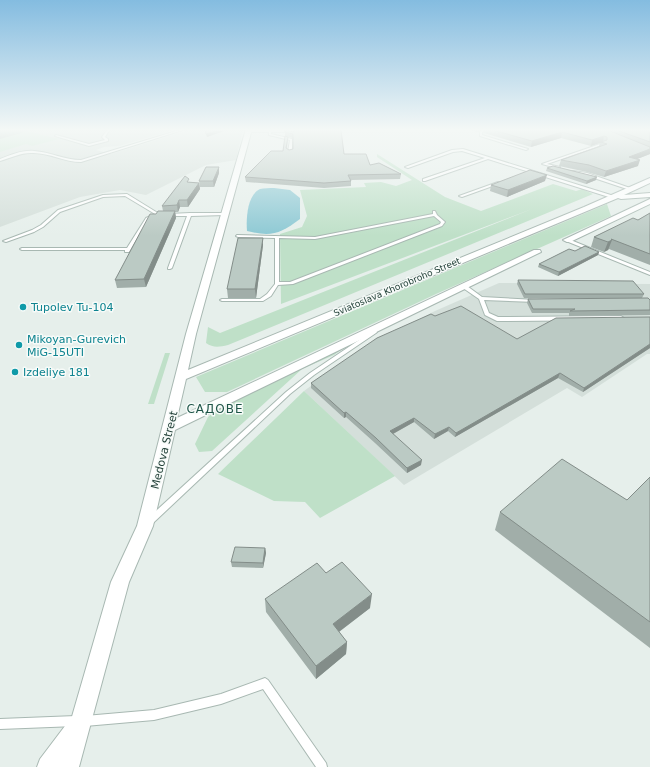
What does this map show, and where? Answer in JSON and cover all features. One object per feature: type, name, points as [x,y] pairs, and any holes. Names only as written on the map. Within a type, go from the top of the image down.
[{"type":"street","name":"Medova Street","points":[[68,767],[120,582],[145,526],[191,334],[239,165]]},
{"type":"street","name":"Sviatoslava Khorobroho Street","points":[[181,377],[614,197],[650,180]]},
{"type":"street","points":[[634,187],[650,194]]},
{"type":"street","name":"Sviatoslava Khorobroho Street","points":[[614,197],[650,194]]},
{"type":"street","points":[[567,240],[648,203]]},
{"type":"street","points":[[169,427],[465,288],[537,252]]},
{"type":"street","points":[[48,767],[81,721]]},
{"type":"lane","points":[[406,167],[413,165]]},
{"type":"lane","points":[[424,180],[468,165]]},
{"type":"lane","points":[[510,165],[614,197]]},
{"type":"lane","points":[[547,165],[563,169]]},
{"type":"lane","points":[[523,174],[530,171]]},
{"type":"lane","points":[[569,171],[634,187]]},
{"type":"lane","points":[[462,196],[503,181]]},
{"type":"lane","points":[[5,241],[33,231],[42,226],[63,209],[103,196],[126,195],[160,215]]},
{"type":"lane","points":[[170,268],[190,214]]},
{"type":"lane","points":[[22,249],[128,250],[146,218],[160,215],[225,214]]},
{"type":"lane","points":[[238,236],[315,238],[434,214],[443,222],[441,225],[291,284],[277,284]]},
{"type":"lane","points":[[222,300],[261,300],[269,295],[277,284],[277,237]]},
{"type":"lane","points":[[567,240],[650,274]]},
{"type":"lane","points":[[465,288],[481,298],[490,300],[545,301]]},
{"type":"lane","points":[[481,298],[487,314],[494,319],[625,318]]},
{"type":"lane","points":[[145,526],[288,393],[312,374],[356,346],[378,328]]},
{"type":"lane","points":[[0,724],[81,721],[154,715],[220,699],[265,683],[322,767]]},
{"type":"shaded area","points":[[0,165],[207,165],[146,195],[120,190],[80,197],[0,227]]},
{"type":"shaded area","points":[[499,283],[650,284],[650,354],[647,354],[582,397],[567,388],[404,485],[304,391],[362,348],[435,311]]},
{"type":"green space","points":[[389,165],[394,165],[445,197],[481,211],[553,184],[576,191],[582,189],[593,194],[228,345],[216,347],[206,343],[208,327],[220,333],[532,209],[281,304],[280,234],[302,227],[307,216],[300,190],[366,187],[364,183],[381,182],[396,186],[412,180]]},
{"type":"green space","points":[[607,204],[611,216],[436,294],[227,392],[205,392],[196,377]]},
{"type":"green space","points":[[348,345],[334,355],[302,369],[212,451],[199,452],[195,444],[208,417],[221,405]]},
{"type":"green space","points":[[165,353],[170,353],[154,404],[148,404]]},
{"type":"green space","points":[[304,391],[395,476],[320,518],[305,502],[274,501],[218,474]]},
{"type":"water","points":[[274,188],[290,190],[300,198],[300,219],[287,228],[275,233],[263,234],[247,231],[247,214],[252,196],[260,189]]},
{"type":"building","points":[[257,165],[383,165],[401,174],[348,175],[351,181],[324,183],[245,177]]},
{"type":"building","points":[[588,165],[625,165],[606,171]]},
{"type":"building","points":[[553,166],[597,177],[587,181],[547,168]]},
{"type":"building","points":[[206,167],[219,167],[213,181],[199,181]]},
{"type":"building","points":[[530,170],[547,175],[508,190],[491,185]]},
{"type":"building","points":[[185,176],[189,179],[187,182],[199,183],[187,200],[179,200],[177,205],[162,206]]},
{"type":"building","points":[[158,211],[175,211],[144,279],[115,280],[150,214],[156,214]]},
{"type":"building","points":[[650,213],[650,254],[611,239],[612,240],[608,242],[594,237],[633,218],[638,220]]},
{"type":"building","points":[[238,238],[263,238],[255,289],[227,289]]},
{"type":"building","points":[[585,246],[599,252],[559,272],[539,264],[569,249],[575,251]]},
{"type":"building","points":[[518,280],[633,281],[644,294],[525,294]]},
{"type":"building","points":[[648,298],[650,300],[650,310],[570,311],[575,309],[533,309],[528,299]]},
{"type":"building","points":[[461,306],[517,339],[556,318],[650,317],[650,344],[584,388],[560,373],[456,433],[449,427],[435,434],[414,418],[390,431],[422,460],[407,468],[376,438],[346,412],[344,413],[311,383],[377,338],[431,314],[435,316]]},
{"type":"building","points":[[562,459],[627,500],[650,477],[650,622],[500,512]]},
{"type":"building","points":[[235,547],[265,548],[263,563],[231,562]]},
{"type":"building","points":[[342,562],[372,594],[333,624],[347,642],[316,666],[265,599],[317,563],[326,573]]},
{"type":"place","name":"Tupolev Tu-104","points":[[23,307]]},
{"type":"place","name":"Mikoyan-Gurevich MiG-15UTI","points":[[19,345]]},
{"type":"place","name":"Izdeliye 181","points":[[15,372]]},
{"type":"district","name":"САДОВЕ","points":[[215,409]]}]
